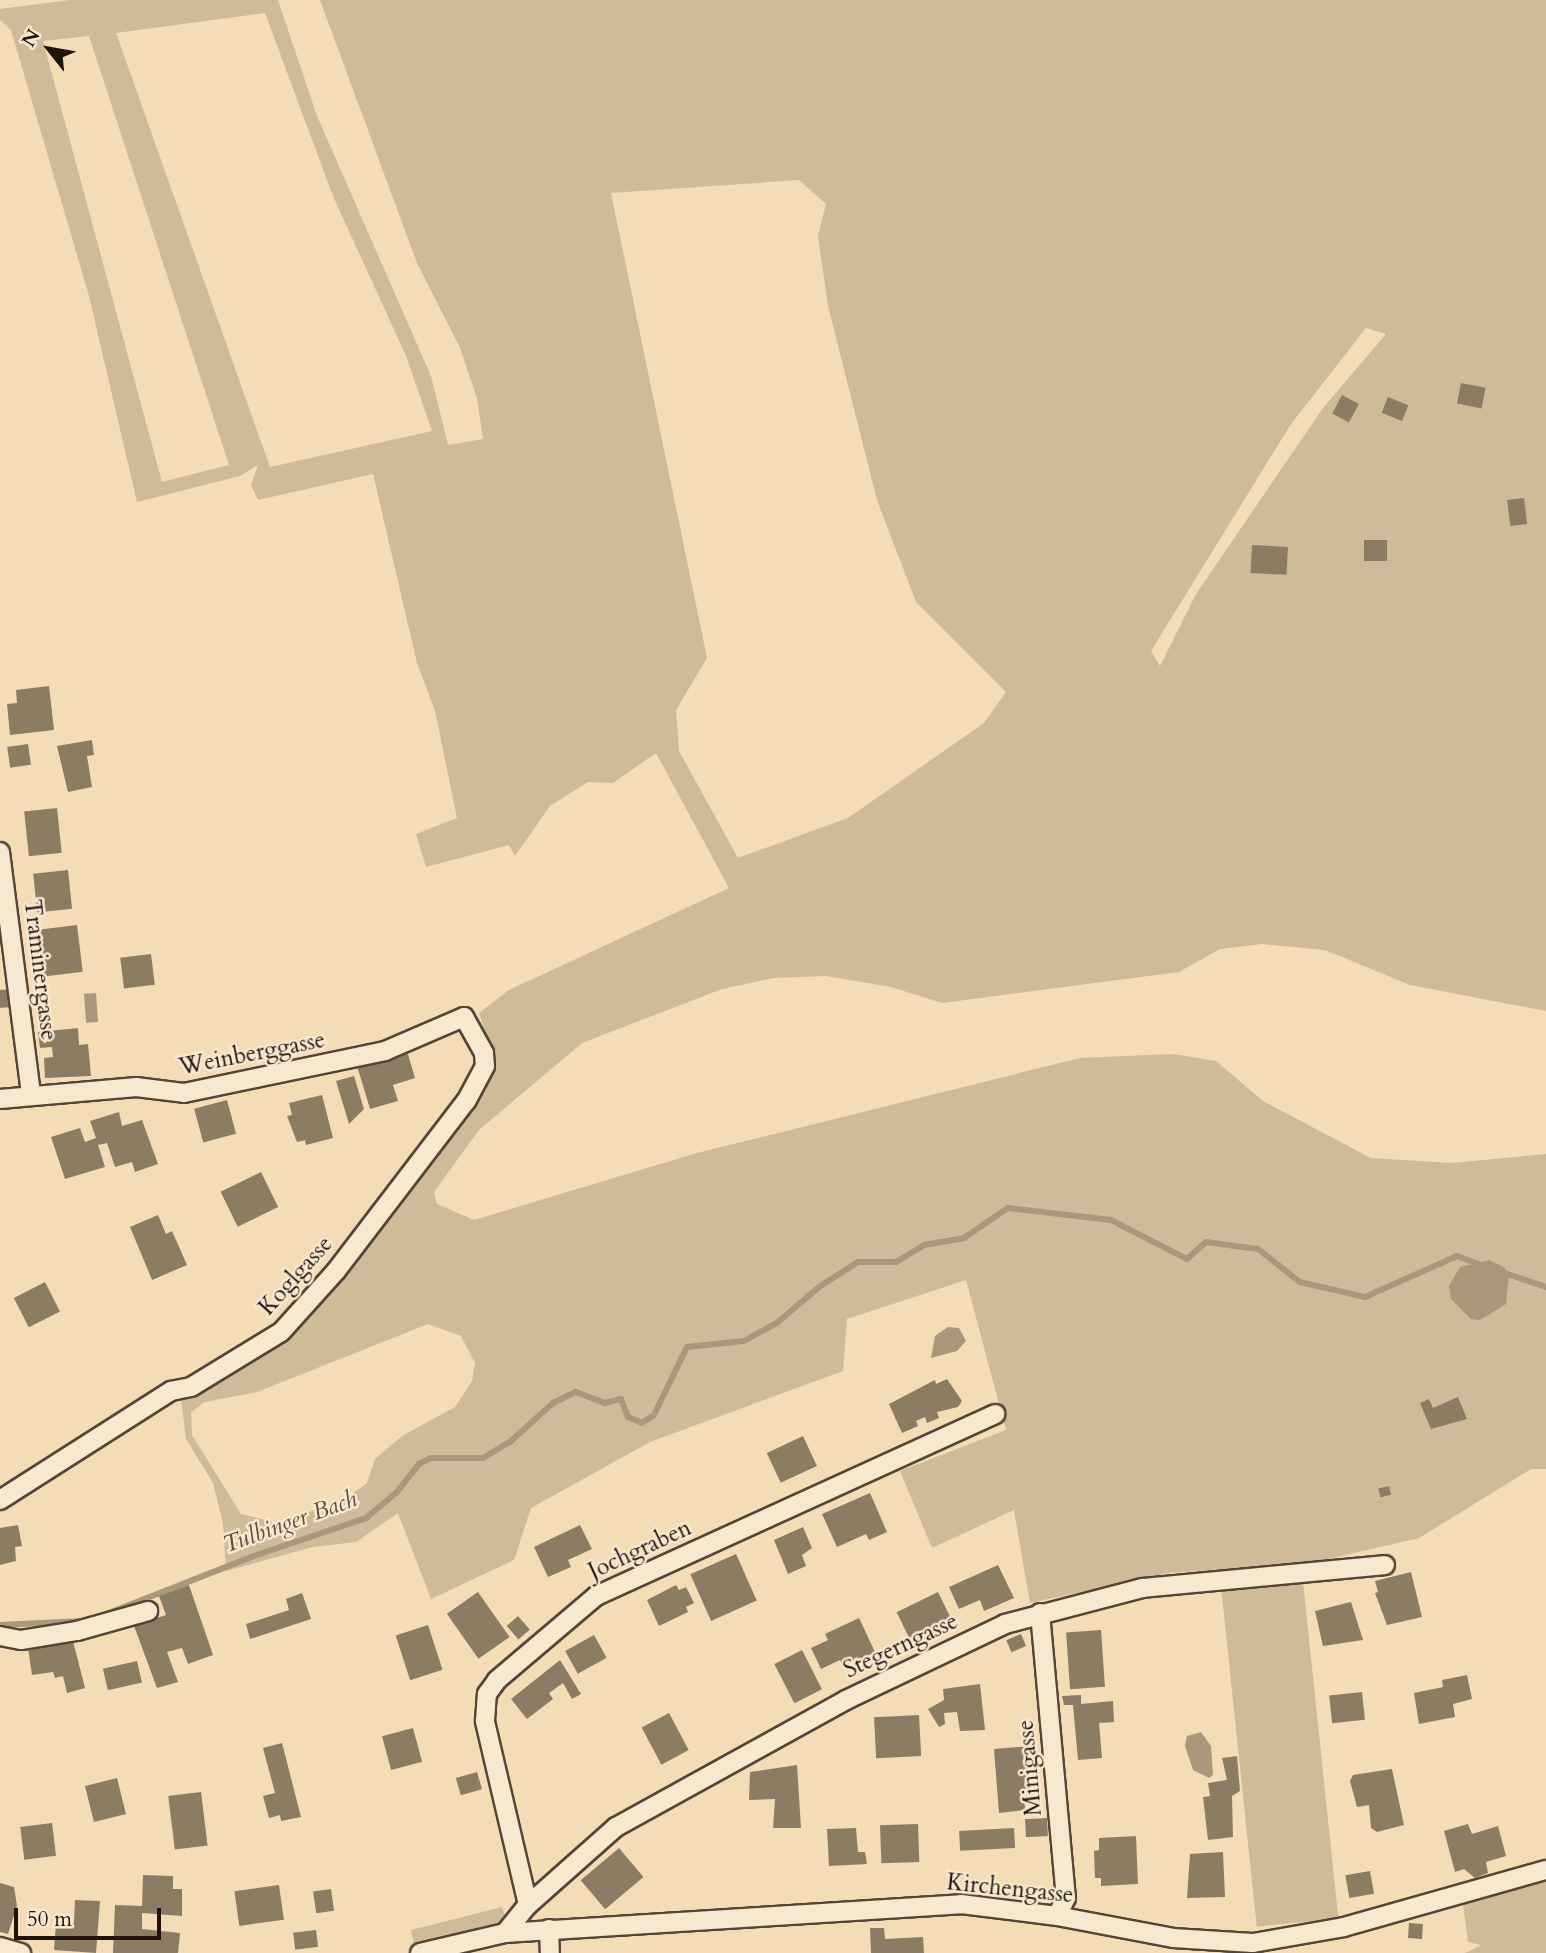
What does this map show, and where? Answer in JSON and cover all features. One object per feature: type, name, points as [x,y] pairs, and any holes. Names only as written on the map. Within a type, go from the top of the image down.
[{"type":"street","name":"Traminergasse","points":[[0,852],[31,1094]]},
{"type":"street","name":"Weinberggasse","points":[[0,1099],[31,1094],[136,1087],[184,1093],[385,1052],[464,1017]]},
{"type":"street","name":"Koglgasse","points":[[0,1500],[171,1391],[191,1387],[281,1332],[336,1271],[477,1084],[484,1053],[464,1017]]},
{"type":"street","name":"Jochgraben","points":[[528,1905],[485,1721],[487,1694],[497,1680],[596,1596],[995,1414]]},
{"type":"street","name":"Stegerngasse","points":[[505,1933],[528,1905],[616,1827],[845,1700],[1005,1624],[1142,1588],[1385,1565]]},
{"type":"street","points":[[0,1636],[20,1640],[77,1631],[148,1611]]},
{"type":"street","name":"Minigasse","points":[[1040,1613],[1066,1898],[1057,1916]]},
{"type":"street","name":"Kirchengasse","points":[[420,1953],[505,1933],[548,1929],[961,1904],[1057,1916],[1173,1938],[1253,1943],[1344,1927],[1546,1870]]},
{"type":"street","points":[[548,1929],[550,1953]]},
{"type":"street","points":[[0,1947],[20,1953]]},
{"type":"shaded area","points":[[70,0],[278,0],[317,116],[431,376],[448,445],[483,439],[477,398],[460,348],[417,263],[320,0],[1546,0],[1546,1011],[1410,985],[1325,950],[1262,944],[1220,949],[1179,972],[942,1003],[891,987],[826,976],[774,978],[722,989],[582,1043],[479,1130],[434,1192],[437,1204],[474,1220],[697,1153],[1080,1058],[1173,1054],[1216,1061],[1263,1101],[1371,1158],[1451,1163],[1546,1154],[1546,1469],[1531,1469],[1419,1538],[1307,1564],[1168,1573],[1030,1603],[1014,1510],[932,1548],[900,1471],[1006,1430],[966,1280],[847,1319],[843,1371],[650,1442],[531,1508],[514,1560],[431,1599],[398,1513],[356,1542],[313,1547],[226,1571],[223,1523],[213,1483],[186,1439],[181,1399],[270,1348],[482,1087],[489,1045],[479,1013],[509,990],[729,888],[656,753],[613,783],[588,782],[550,806],[515,856],[509,845],[426,867],[416,834],[457,818],[435,711],[417,663],[373,474],[258,500],[251,485],[258,465],[240,476],[137,502],[89,296],[11,30],[0,20],[0,9]],"holes":[[[265,13],[333,196],[406,356],[432,431],[270,467],[116,33]],[[89,36],[229,465],[162,482],[43,41]],[[799,180],[826,204],[818,236],[828,306],[877,500],[916,602],[1006,692],[984,723],[848,818],[738,858],[679,751],[676,710],[707,658],[611,193]],[[1366,328],[1386,334],[1323,408],[1196,594],[1160,666],[1151,651],[1291,424]],[[428,1324],[461,1336],[475,1363],[472,1381],[455,1407],[402,1436],[375,1459],[367,1483],[344,1500],[276,1523],[241,1514],[192,1435],[191,1412],[205,1402],[257,1392]]]},
{"type":"shaded area","points":[[96,993],[98,1022],[86,1023],[84,994]]},
{"type":"shaded area","points":[[1489,1260],[1504,1267],[1509,1275],[1506,1304],[1480,1320],[1471,1319],[1451,1299],[1449,1286],[1460,1267]]},
{"type":"shaded area","points":[[948,1327],[959,1328],[966,1341],[957,1351],[931,1358],[935,1336]]},
{"type":"shaded area","points":[[1303,1582],[1338,1918],[1257,1927],[1221,1591]]},
{"type":"shaded area","points":[[1201,1732],[1211,1746],[1213,1775],[1209,1778],[1193,1770],[1185,1746],[1187,1736]]},
{"type":"shaded area","points":[[1546,1881],[1546,1953],[1465,1953],[1481,1945],[1468,1942],[1463,1904]]},
{"type":"shaded area","points":[[502,1907],[505,1917],[484,1933],[415,1950],[411,1930]]},
{"type":"building","points":[[1461,383],[1486,388],[1482,408],[1457,404]]},
{"type":"building","points":[[1342,395],[1359,404],[1349,422],[1332,414]]},
{"type":"building","points":[[1388,397],[1408,405],[1402,421],[1382,413]]},
{"type":"building","points":[[1524,498],[1527,524],[1510,526],[1507,500]]},
{"type":"building","points":[[1364,540],[1387,540],[1387,561],[1364,561]]},
{"type":"building","points":[[1252,545],[1288,547],[1286,575],[1251,573]]},
{"type":"building","points":[[49,686],[54,730],[10,735],[7,704],[17,703],[16,690]]},
{"type":"building","points":[[92,740],[94,755],[87,756],[92,787],[68,792],[57,746]]},
{"type":"building","points":[[28,744],[31,765],[10,768],[7,747]]},
{"type":"building","points":[[57,808],[62,853],[29,856],[24,811]]},
{"type":"building","points":[[68,870],[72,909],[37,912],[33,874]]},
{"type":"building","points":[[77,925],[83,972],[44,976],[38,930]]},
{"type":"building","points":[[151,954],[155,985],[124,989],[120,958]]},
{"type":"building","points":[[9,989],[11,1007],[0,1008],[0,990]]},
{"type":"building","points":[[78,1028],[79,1045],[88,1044],[91,1076],[45,1078],[44,1058],[53,1057],[52,1047],[40,1048],[38,1032]]},
{"type":"building","points":[[407,1051],[415,1078],[393,1085],[398,1101],[370,1109],[357,1066]]},
{"type":"building","points":[[354,1076],[364,1109],[349,1124],[336,1081]]},
{"type":"building","points":[[322,1095],[333,1138],[306,1145],[305,1140],[297,1142],[287,1116],[292,1115],[289,1103]]},
{"type":"building","points":[[227,1100],[236,1134],[203,1143],[194,1109]]},
{"type":"building","points":[[119,1112],[122,1126],[142,1120],[158,1164],[135,1172],[132,1162],[115,1167],[107,1143],[98,1145],[105,1167],[65,1179],[51,1137],[80,1128],[85,1142],[96,1138],[90,1121]]},
{"type":"building","points":[[261,1172],[278,1207],[238,1227],[221,1192]]},
{"type":"building","points":[[158,1215],[166,1234],[172,1231],[187,1265],[152,1280],[130,1227]]},
{"type":"building","points":[[45,1282],[60,1311],[29,1327],[14,1298]]},
{"type":"building","points":[[947,1379],[962,1401],[958,1407],[937,1412],[939,1418],[927,1423],[925,1417],[916,1421],[918,1426],[902,1433],[889,1404],[935,1380],[936,1384]]},
{"type":"building","points":[[1458,1397],[1467,1419],[1431,1429],[1420,1403],[1429,1399],[1433,1408]]},
{"type":"building","points":[[803,1436],[817,1466],[781,1483],[767,1453]]},
{"type":"building","points":[[1389,1486],[1391,1495],[1380,1497],[1378,1488]]},
{"type":"building","points":[[870,1493],[887,1532],[869,1540],[866,1534],[837,1547],[822,1514]]},
{"type":"building","points":[[18,1525],[22,1546],[15,1547],[16,1561],[0,1565],[0,1528]]},
{"type":"building","points":[[580,1525],[592,1549],[568,1560],[571,1567],[548,1577],[534,1547]]},
{"type":"building","points":[[803,1527],[812,1548],[802,1555],[806,1566],[788,1574],[774,1540]]},
{"type":"building","points":[[736,1554],[757,1601],[711,1621],[690,1574]]},
{"type":"building","points":[[998,1565],[1014,1598],[984,1611],[980,1600],[959,1609],[949,1587]]},
{"type":"building","points":[[1411,1572],[1422,1617],[1387,1625],[1375,1593],[1378,1592],[1375,1581]]},
{"type":"building","points":[[189,1585],[213,1655],[188,1664],[182,1648],[167,1652],[178,1682],[157,1688],[134,1626],[166,1615],[159,1596]]},
{"type":"building","points":[[676,1585],[679,1590],[686,1587],[694,1603],[686,1607],[688,1612],[659,1626],[647,1600]]},
{"type":"building","points":[[478,1592],[510,1637],[478,1659],[447,1614]]},
{"type":"building","points":[[938,1592],[954,1625],[913,1645],[897,1612]]},
{"type":"building","points":[[302,1593],[311,1619],[250,1639],[246,1624],[289,1610],[286,1599]]},
{"type":"building","points":[[1351,1602],[1363,1640],[1323,1646],[1315,1611]]},
{"type":"building","points":[[518,1616],[530,1630],[518,1639],[507,1626]]},
{"type":"building","points":[[859,1618],[875,1652],[844,1668],[840,1660],[821,1669],[811,1648],[828,1640],[825,1634]]},
{"type":"building","points":[[428,1625],[443,1670],[410,1680],[396,1636]]},
{"type":"building","points":[[1101,1630],[1105,1687],[1070,1689],[1066,1632]]},
{"type":"building","points":[[1021,1634],[1026,1646],[1011,1652],[1006,1640]]},
{"type":"building","points":[[594,1635],[607,1658],[578,1674],[565,1651]]},
{"type":"building","points":[[73,1641],[85,1688],[67,1693],[63,1676],[55,1678],[53,1672],[32,1675],[28,1648]]},
{"type":"building","points":[[802,1650],[822,1689],[794,1703],[774,1664]]},
{"type":"building","points":[[560,1660],[581,1694],[572,1699],[563,1683],[549,1693],[553,1699],[527,1719],[511,1699]]},
{"type":"building","points":[[137,1661],[142,1682],[108,1690],[103,1669]]},
{"type":"building","points":[[1467,1675],[1472,1699],[1453,1704],[1455,1717],[1419,1724],[1414,1693],[1443,1687],[1442,1680]]},
{"type":"building","points":[[980,1684],[985,1730],[960,1731],[957,1712],[944,1713],[945,1724],[939,1727],[928,1709],[944,1700],[943,1689]]},
{"type":"building","points":[[1362,1692],[1365,1720],[1332,1723],[1329,1695]]},
{"type":"building","points":[[1081,1695],[1081,1704],[1113,1701],[1114,1722],[1099,1723],[1102,1758],[1078,1760],[1073,1705],[1064,1705],[1062,1696]]},
{"type":"building","points":[[669,1713],[689,1750],[661,1765],[642,1728]]},
{"type":"building","points":[[919,1715],[921,1756],[876,1758],[874,1717]]},
{"type":"building","points":[[413,1728],[422,1762],[391,1770],[382,1736]]},
{"type":"building","points":[[282,1743],[301,1817],[281,1821],[280,1815],[269,1818],[263,1796],[275,1793],[263,1748]]},
{"type":"building","points":[[1031,1746],[1034,1788],[1024,1789],[1025,1810],[999,1813],[994,1749]]},
{"type":"building","points":[[1237,1756],[1240,1791],[1232,1796],[1233,1837],[1208,1840],[1203,1797],[1210,1796],[1208,1783],[1227,1780],[1222,1758]]},
{"type":"building","points":[[797,1765],[801,1828],[773,1828],[775,1799],[749,1800],[750,1772]]},
{"type":"building","points":[[1392,1769],[1404,1825],[1377,1832],[1371,1828],[1369,1805],[1357,1807],[1350,1781],[1353,1775]]},
{"type":"building","points":[[477,1772],[482,1789],[461,1795],[456,1778]]},
{"type":"building","points":[[117,1778],[126,1814],[94,1822],[85,1786]]},
{"type":"building","points":[[201,1792],[208,1846],[175,1850],[168,1796]]},
{"type":"building","points":[[1047,1818],[1048,1836],[1026,1837],[1025,1819]]},
{"type":"building","points":[[52,1823],[56,1856],[24,1860],[20,1827]]},
{"type":"building","points":[[918,1824],[919,1862],[881,1863],[880,1825]]},
{"type":"building","points":[[1468,1824],[1472,1834],[1498,1826],[1506,1856],[1486,1862],[1488,1873],[1475,1878],[1464,1869],[1455,1872],[1444,1831]]},
{"type":"building","points":[[856,1828],[858,1852],[865,1852],[867,1864],[829,1866],[827,1829]]},
{"type":"building","points":[[1014,1828],[1015,1848],[960,1851],[959,1831]]},
{"type":"building","points":[[1136,1836],[1138,1884],[1101,1886],[1101,1878],[1095,1878],[1094,1851],[1099,1850],[1099,1838]]},
{"type":"building","points":[[619,1848],[643,1877],[605,1909],[581,1880]]},
{"type":"building","points":[[1223,1852],[1225,1897],[1187,1898],[1190,1854]]},
{"type":"building","points":[[1370,1871],[1374,1894],[1349,1898],[1345,1875]]},
{"type":"building","points":[[143,1875],[173,1876],[173,1889],[182,1889],[182,1916],[142,1913],[142,1929],[180,1933],[178,1953],[113,1953],[115,1905],[142,1906]]},
{"type":"building","points":[[0,1883],[14,1887],[17,1906],[8,1934],[0,1932]]},
{"type":"building","points":[[279,1885],[284,1920],[239,1926],[234,1891]]},
{"type":"building","points":[[331,1889],[334,1911],[316,1913],[313,1892]]},
{"type":"building","points":[[75,1900],[100,1901],[96,1953],[54,1950],[56,1922],[74,1923]]},
{"type":"building","points":[[1409,1923],[1423,1924],[1422,1939],[1408,1938]]},
{"type":"building","points":[[870,1928],[884,1928],[885,1939],[923,1937],[924,1953],[871,1953]]},
{"type":"building","points":[[316,1930],[318,1947],[295,1950],[293,1933]]},
{"type":"waterway","name":"Tulbinger Bach","points":[[101,1616],[254,1556],[366,1518],[397,1492],[419,1464],[431,1458],[483,1458],[510,1442],[553,1403],[576,1392],[605,1403],[621,1399],[628,1417],[642,1423],[654,1415],[687,1347],[744,1341],[778,1322],[819,1287],[858,1262],[896,1262],[924,1245],[964,1238],[1008,1208],[1111,1220],[1187,1259],[1206,1242],[1258,1249],[1300,1282],[1365,1297],[1457,1256],[1478,1264]]},
{"type":"waterway","name":"Tulbinger Bach","points":[[1501,1272],[1546,1287]]},
{"type":"waterway","name":"Tulbinger Bach","points":[[0,1625],[83,1621]]}]
